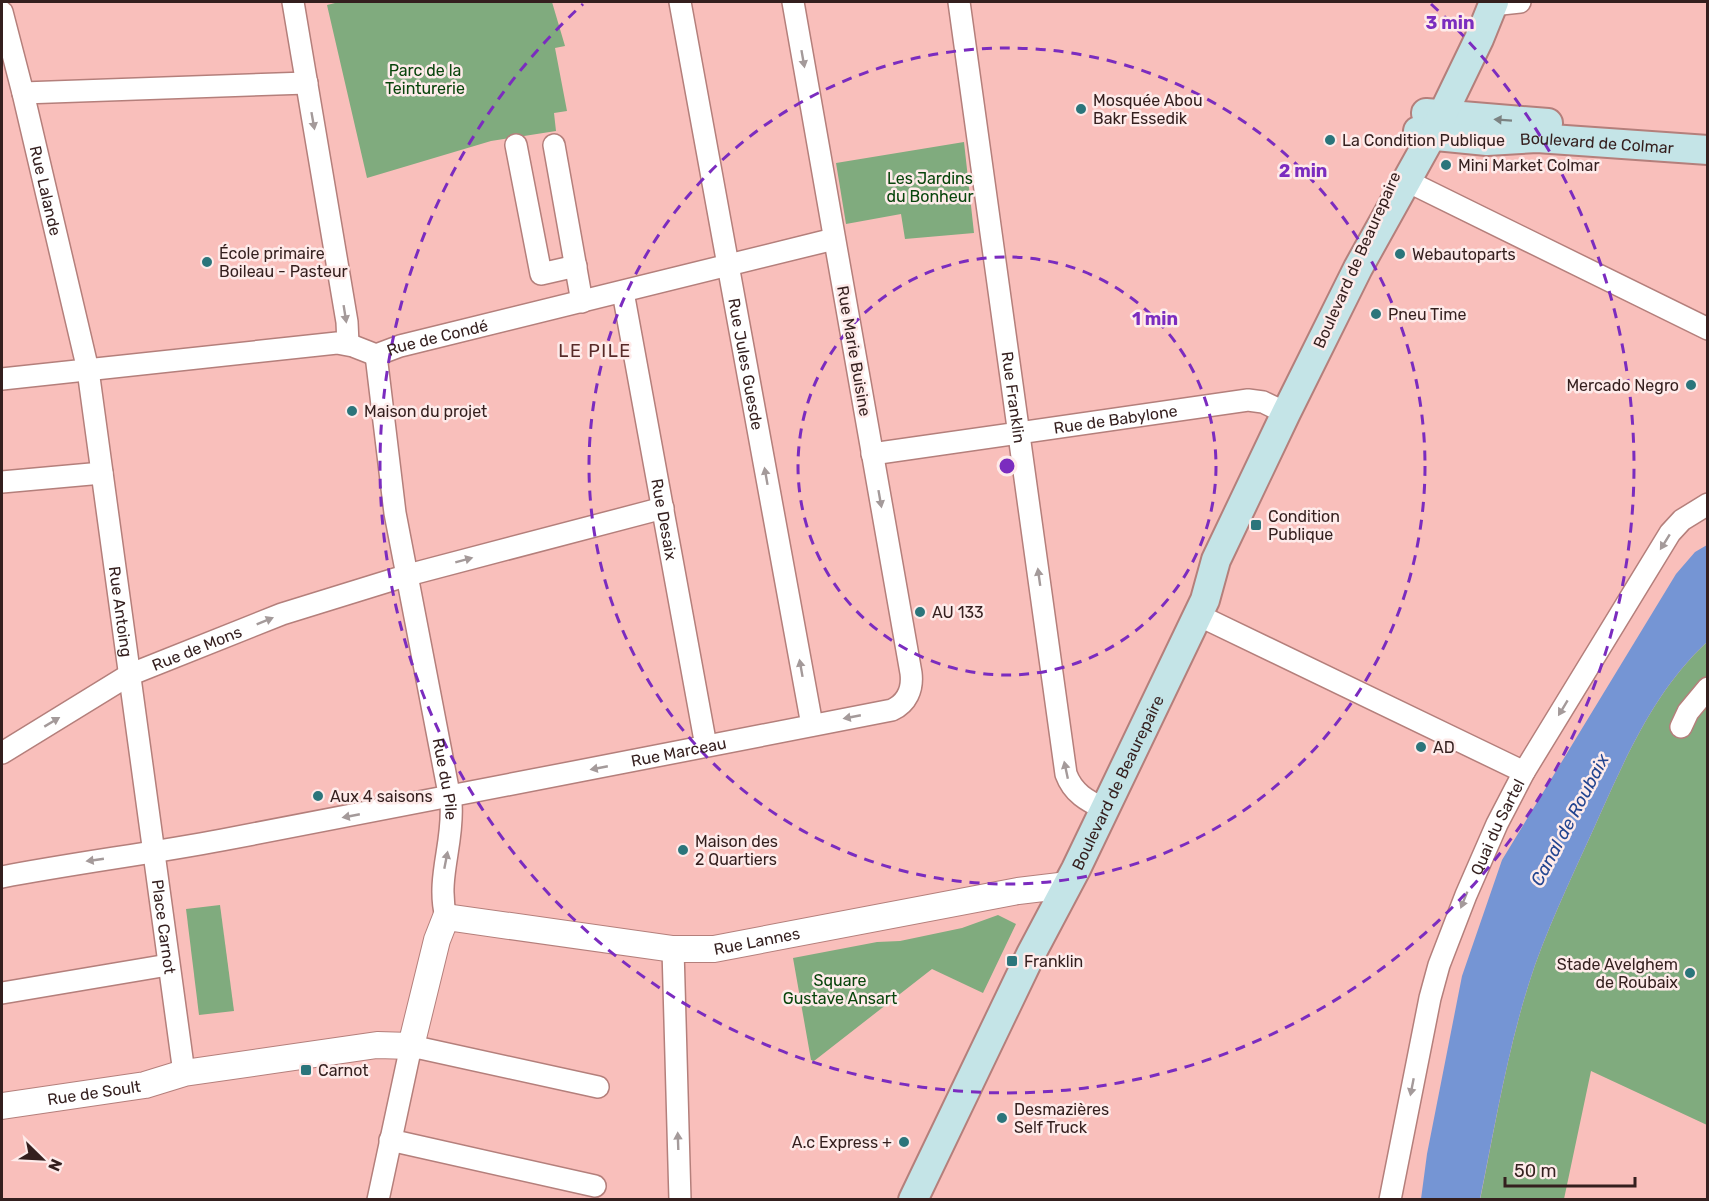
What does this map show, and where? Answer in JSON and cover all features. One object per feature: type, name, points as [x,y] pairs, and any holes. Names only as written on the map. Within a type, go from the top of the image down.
[{"type":"main road","name":"Boulevard de Beaurepaire","points":[[913,1200],[1198,615],[1206,597],[1216,560],[1286,413],[1358,268],[1407,181],[1460,48],[1493,3]]},
{"type":"main road","name":"Boulevard de Beaurepaire","points":[[1312,361],[1350,269],[1429,123]]},
{"type":"main road","name":"Boulevard de Colmar","points":[[1429,123],[1707,134]]},
{"type":"main road","name":"Boulevard de Colmar","points":[[1429,123],[1500,141],[1537,138],[1707,150]]},
{"type":"street","points":[[293,2],[347,322],[348,344]]},
{"type":"street","name":"Rue Jules Guesde","points":[[680,2],[812,725]]},
{"type":"street","name":"Rue Marie Buisine","points":[[793,2],[911,674],[911,686],[906,699]]},
{"type":"street","name":"Rue Franklin","points":[[959,2],[1066,774],[1070,785],[1077,793],[1105,809]]},
{"type":"street","points":[[1493,3],[1520,2]]},
{"type":"street","name":"Rue Lalande","points":[[2,12],[88,370]]},
{"type":"street","points":[[23,93],[307,83]]},
{"type":"street","points":[[516,145],[541,274],[576,266]]},
{"type":"street","points":[[554,145],[582,302]]},
{"type":"street","points":[[1407,181],[1707,329]]},
{"type":"street","name":"Rue de Condé","points":[[2,379],[337,343],[348,344],[376,355],[400,346],[834,238]]},
{"type":"street","name":"Rue Desaix","points":[[623,292],[706,746]]},
{"type":"street","name":"Rue du Pile","points":[[376,355],[395,513],[450,797],[451,832],[441,893],[446,917],[437,940],[411,1046],[378,1200]]},
{"type":"street","name":"Rue Antoing","points":[[88,370],[153,852]]},
{"type":"street","name":"Rue de Babylone","points":[[872,454],[1248,400],[1263,402],[1286,413]]},
{"type":"street","points":[[2,482],[102,473]]},
{"type":"street","name":"Quai du Sartel","points":[[1390,1200],[1425,1018],[1436,974],[1505,806],[1671,533],[1682,520],[1707,504]]},
{"type":"street","name":"Rue de Mons","points":[[2,753],[129,675],[282,614],[408,575],[663,508]]},
{"type":"street","points":[[1198,615],[1524,772]]},
{"type":"street","points":[[1681,727],[1688,712],[1707,688]]},
{"type":"street","name":"Rue Marceau","points":[[450,797],[892,710],[906,699]]},
{"type":"street","points":[[2,877],[72,863],[153,852],[450,797]]},
{"type":"street","name":"Place Carnot","points":[[153,852],[184,1073]]},
{"type":"street","name":"Rue Lannes","points":[[446,917],[673,949],[727,947],[1018,891],[1068,885]]},
{"type":"street","points":[[673,949],[680,1200]]},
{"type":"street","points":[[2,993],[168,965]]},
{"type":"street","points":[[184,1073],[377,1045],[411,1046],[598,1087]]},
{"type":"street","name":"Rue de Soult","points":[[2,1106],[145,1085],[184,1073]]},
{"type":"street","points":[[390,1140],[595,1186]]},
{"type":"green space","name":"Parc de la Teinturerie","points":[[339,2],[552,2],[565,46],[555,48],[567,111],[554,113],[556,131],[491,141],[367,178],[327,5]]},
{"type":"green space","name":"Les Jardins du Bonheur","points":[[964,142],[974,233],[905,239],[901,214],[846,224],[836,163]]},
{"type":"green space","points":[[1707,642],[1707,1125],[1591,1071],[1564,1199],[1480,1200],[1518,1022],[1535,965],[1550,926],[1612,787],[1646,720],[1674,679]]},
{"type":"green space","points":[[220,905],[234,1011],[199,1015],[186,909]]},
{"type":"green space","name":"Square Gustave Ansart","points":[[998,915],[1016,924],[983,993],[932,969],[814,1061],[811,1060],[793,958],[877,942],[900,941],[962,928]]},
{"type":"water","name":"Canal de Roubaix","points":[[1707,545],[1707,642],[1674,679],[1646,720],[1612,787],[1550,926],[1535,965],[1518,1022],[1480,1199],[1421,1199],[1427,1154],[1462,976],[1502,860],[1676,574],[1695,552]]},
{"type":"place","name":"Mosquée Abou Bakr Essedik","points":[[1081,109]]},
{"type":"place","name":"La Condition Publique","points":[[1330,140]]},
{"type":"place","name":"Mini Market Colmar","points":[[1446,165]]},
{"type":"place","name":"Webautoparts","points":[[1400,254]]},
{"type":"place","name":"École primaire Boileau - Pasteur","points":[[207,262]]},
{"type":"place","name":"Pneu Time","points":[[1376,314]]},
{"type":"place","name":"Mercado Negro","points":[[1691,385]]},
{"type":"place","name":"Maison du projet","points":[[352,411]]},
{"type":"place","name":"Condition Publique","points":[[1256,525]]},
{"type":"place","name":"AU 133","points":[[920,612]]},
{"type":"place","name":"AD","points":[[1421,747]]},
{"type":"place","name":"Aux 4 saisons","points":[[318,796]]},
{"type":"place","name":"Maison des 2 Quartiers","points":[[683,850]]},
{"type":"place","name":"Franklin","points":[[1012,961]]},
{"type":"place","name":"Stade Avelghem de Roubaix","points":[[1690,973]]},
{"type":"place","name":"Carnot","points":[[306,1070]]},
{"type":"place","name":"Desmazières Self Truck","points":[[1002,1118]]},
{"type":"place","name":"A.c Express +","points":[[904,1142]]},
{"type":"district","name":"LE PILE","points":[[595,351]]}]
